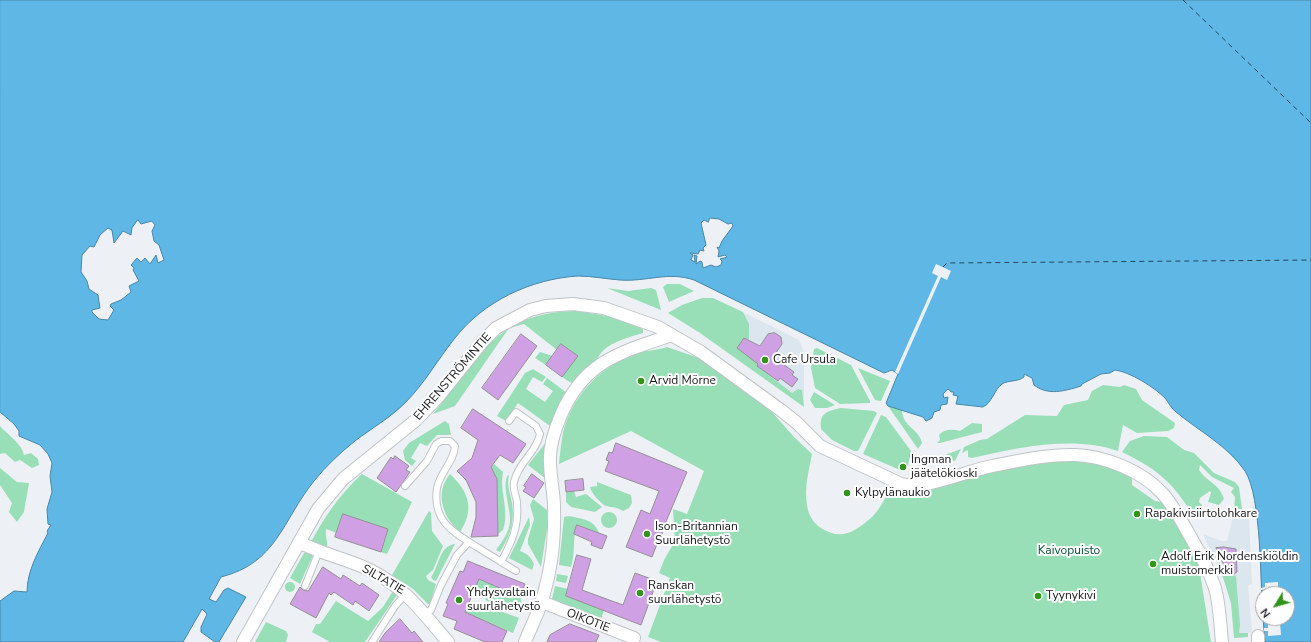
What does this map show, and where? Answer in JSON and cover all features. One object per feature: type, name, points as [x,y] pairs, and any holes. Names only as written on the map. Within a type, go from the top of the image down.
[{"type":"street","name":"EHRENSTRÖMINTIE","points":[[243,642],[260,616],[318,509],[343,479],[416,420],[438,397],[483,341],[496,328],[512,318],[530,310],[546,306],[566,304],[587,305],[622,313],[648,323],[672,335],[701,352],[782,411],[797,423],[820,446],[901,484],[914,486],[927,484],[991,466],[1046,457],[1076,455],[1107,461],[1133,472],[1162,493],[1178,516],[1196,547],[1214,588],[1220,614],[1222,642]]},
{"type":"street","points":[[525,642],[542,602],[550,563],[554,506],[550,461],[551,451],[555,430],[567,401],[582,380],[598,365],[621,353],[672,335]]},
{"type":"street","name":"SILTATIE","points":[[299,542],[370,570],[407,593],[447,641]]},
{"type":"street","name":"OIKOTIE","points":[[542,602],[634,638]]},
{"type":"lane","points":[[501,562],[512,542],[518,523],[517,502],[513,484],[517,472],[538,444],[540,434],[536,426],[516,412],[509,421]]},
{"type":"lane","points":[[404,486],[427,461],[436,444],[441,441],[450,440],[455,446],[454,454],[437,487],[437,505],[448,528],[453,533],[516,571]]},
{"type":"lane","points":[[424,613],[430,610],[457,555],[469,542]]},
{"type":"lane","points":[[306,586],[320,551]]},
{"type":"lane","points":[[372,642],[395,606],[407,593]]},
{"type":"shaded area","points":[[743,312],[799,340],[804,352],[804,407],[729,353],[748,324]]},
{"type":"shaded area","points":[[1233,517],[1249,517],[1252,584],[1248,585],[1252,632],[1248,633],[1248,637],[1234,638],[1233,615],[1227,588],[1203,534],[1222,541],[1227,541]]},
{"type":"green space","points":[[667,284],[680,284],[694,291],[669,302],[663,287]]},
{"type":"green space","points":[[607,288],[628,291],[651,288],[656,290],[661,310]]},
{"type":"green space","points":[[702,298],[713,298],[743,312],[749,324],[749,339],[748,341],[744,338],[737,348],[758,364],[757,366],[792,393],[798,389],[802,390],[804,407],[700,333],[668,313],[682,305]]},
{"type":"green space","points":[[576,311],[614,317],[643,329],[643,333],[615,343],[602,351],[596,364],[573,384],[562,377],[577,356],[561,344],[557,350],[524,324],[511,327],[526,320],[548,313]]},
{"type":"green space","points":[[508,329],[455,406],[433,414],[491,342]]},
{"type":"green space","name":"Kaivopuisto","points":[[667,347],[699,358],[729,379],[772,412],[794,437],[812,454],[806,486],[808,512],[818,526],[835,534],[848,533],[860,527],[878,510],[892,487],[911,492],[920,491],[998,470],[1028,464],[1057,461],[1085,462],[1110,467],[1132,478],[1132,485],[1155,501],[1162,502],[1171,513],[1200,565],[1211,642],[661,642],[648,637],[670,578],[659,573],[664,560],[675,541],[673,509],[687,514],[704,471],[631,431],[559,464],[562,437],[567,420],[572,408],[588,386],[608,368],[635,353]]},
{"type":"green space","points":[[817,348],[851,365],[870,403],[840,404],[815,388],[811,368],[814,349]]},
{"type":"green space","points":[[540,352],[553,356],[546,365],[535,358]]},
{"type":"green space","points":[[858,368],[890,381],[881,401],[875,400]]},
{"type":"green space","points":[[533,369],[546,377],[542,382],[533,377],[526,389],[545,402],[553,391],[543,384],[547,378],[567,393],[550,426],[518,403],[506,421],[497,416],[525,373]]},
{"type":"green space","points":[[1103,385],[1120,387],[1124,385],[1136,389],[1142,400],[1175,423],[1174,428],[1168,431],[1137,433],[1123,425],[1118,451],[1101,446],[1064,444],[1026,447],[972,458],[968,457],[968,450],[962,453],[964,447],[980,440],[987,439],[1025,415],[1057,416],[1064,405],[1088,400],[1092,391]]},
{"type":"green space","points":[[814,392],[835,405],[827,408],[815,408],[810,400]]},
{"type":"green space","points":[[888,406],[902,410],[905,421],[920,438],[922,443],[918,449]]},
{"type":"green space","points":[[841,408],[874,411],[877,413],[858,451],[854,451],[832,440],[821,429],[821,419],[823,416],[832,410]]},
{"type":"green space","points":[[881,415],[886,417],[911,451],[908,466],[900,465],[900,470],[863,454]]},
{"type":"green space","points":[[445,421],[449,424],[451,435],[437,435],[427,446],[420,443],[411,458],[416,461],[412,466],[405,460],[403,451],[409,443]]},
{"type":"green space","points":[[972,423],[982,424],[982,432],[937,443],[940,440],[939,435],[943,432],[951,430],[960,431]]},
{"type":"green space","points":[[0,426],[18,443],[24,455],[31,453],[38,459],[39,465],[32,468],[20,460],[15,462],[5,453],[0,454]]},
{"type":"green space","points":[[1144,436],[1167,437],[1184,450],[1194,453],[1214,473],[1235,482],[1239,487],[1242,509],[1234,510],[1235,497],[1231,492],[1234,488],[1212,477],[1200,465],[1199,470],[1216,486],[1224,499],[1219,505],[1208,502],[1211,493],[1210,491],[1200,498],[1199,502],[1202,505],[1200,510],[1192,513],[1170,484],[1154,470],[1122,452],[1130,441]]},
{"type":"green space","points":[[547,441],[544,457],[546,479],[528,465]]},
{"type":"green space","points":[[961,449],[955,461],[943,458],[942,456]]},
{"type":"green space","points":[[494,464],[503,472],[502,487],[505,508],[505,523],[503,530],[498,534],[497,479],[491,467]]},
{"type":"green space","points":[[0,468],[17,482],[29,483],[24,512],[17,522],[9,512],[12,503],[0,485]]},
{"type":"green space","points":[[362,474],[412,502],[387,554],[381,552],[388,529],[343,514],[337,533],[326,529],[327,548],[311,542],[334,506],[347,489]]},
{"type":"green space","points":[[450,474],[462,487],[468,501],[465,524],[460,532],[449,520],[443,505],[442,489]]},
{"type":"green space","points":[[508,475],[508,487],[513,519],[510,533],[500,552],[496,550],[507,533],[510,522],[506,491],[506,480]]},
{"type":"green space","points":[[597,482],[631,495],[632,503],[629,508],[623,511],[618,508],[604,505],[592,492],[590,487],[597,486]]},
{"type":"green space","points":[[574,491],[576,497],[586,494],[602,507],[595,512],[571,507],[566,502],[566,492]]},
{"type":"green space","points":[[533,499],[547,510],[547,529],[541,567],[528,544],[534,519],[530,505]]},
{"type":"green space","points":[[429,511],[431,513],[432,531],[443,546],[433,570],[426,576],[428,580],[436,584],[430,604],[428,604],[413,589],[392,575]]},
{"type":"green space","points":[[606,512],[612,512],[617,517],[615,526],[612,528],[606,528],[601,523],[601,517]]},
{"type":"green space","points":[[569,516],[591,522],[597,528],[599,533],[577,525],[571,567],[559,565],[564,517]]},
{"type":"green space","points":[[529,517],[530,525],[520,551],[527,554],[531,559],[534,564],[532,570],[509,558]]},
{"type":"green space","points":[[454,544],[436,581],[433,580],[431,577],[442,553],[449,546]]},
{"type":"green space","points":[[308,552],[313,555],[300,584],[290,578],[304,553]]},
{"type":"green space","points":[[557,574],[568,576],[566,583],[556,581]]},
{"type":"green space","points":[[1222,574],[1234,574],[1236,577],[1240,625],[1239,633],[1248,633],[1248,637],[1234,638],[1231,603]]},
{"type":"green space","points":[[479,579],[520,597],[523,607],[521,614],[485,600],[488,592],[475,588]]},
{"type":"green space","points":[[288,582],[292,582],[294,583],[294,591],[288,592],[285,589],[285,585]]},
{"type":"green space","points":[[555,586],[568,589],[566,596],[604,610],[601,619],[552,599]]},
{"type":"green space","points":[[393,591],[397,595],[365,642],[330,642],[312,632],[316,624],[320,624],[336,601],[368,621],[383,607]]},
{"type":"green space","points":[[484,605],[519,618],[513,633],[465,612],[467,606],[481,611]]},
{"type":"green space","points":[[266,622],[286,631],[288,635],[286,642],[255,642]]},
{"type":"water","points":[[0,0],[1311,0],[1311,642],[1265,642],[1264,626],[1295,626],[1295,586],[1261,586],[1255,500],[1251,484],[1245,471],[1222,446],[1176,412],[1165,398],[1142,381],[1121,371],[1115,370],[1110,373],[1101,374],[1082,384],[1081,386],[1057,392],[1039,388],[1034,385],[1032,378],[1024,374],[1022,379],[1002,384],[989,403],[983,407],[956,404],[958,396],[953,395],[954,392],[951,392],[948,389],[943,394],[944,398],[948,397],[947,404],[941,405],[940,410],[934,412],[932,418],[926,421],[923,417],[888,406],[886,403],[898,374],[892,370],[884,373],[694,280],[684,277],[675,276],[639,280],[620,280],[583,276],[560,278],[526,287],[510,294],[480,313],[455,338],[419,387],[405,403],[387,418],[361,436],[323,470],[303,496],[267,551],[255,562],[240,570],[221,577],[209,599],[216,602],[224,590],[228,588],[246,597],[219,642],[215,642],[201,632],[201,627],[207,614],[202,609],[183,642],[0,642],[0,601],[14,591],[27,592],[27,584],[31,569],[51,525],[48,524],[47,509],[52,492],[50,476],[52,463],[48,454],[40,445],[19,436],[19,431],[14,424],[0,412]],"holes":[[[710,218],[719,219],[728,224],[732,223],[733,226],[722,241],[719,248],[717,247],[719,251],[718,257],[725,255],[727,257],[720,259],[722,261],[721,265],[716,267],[711,265],[703,268],[702,262],[700,261],[696,264],[697,256],[694,255],[695,262],[691,260],[693,255],[690,253],[698,254],[700,250],[704,251],[703,248],[706,245],[701,223],[704,220],[708,222]],[[138,220],[141,224],[152,221],[155,225],[152,231],[154,241],[159,245],[164,260],[158,263],[156,255],[150,264],[145,258],[141,262],[137,258],[131,265],[134,268],[133,270],[139,281],[129,286],[131,292],[121,300],[111,304],[110,306],[114,310],[108,320],[99,319],[92,312],[92,310],[100,308],[98,295],[89,289],[87,281],[81,272],[82,255],[90,246],[94,247],[100,235],[108,228],[112,230],[114,243],[123,231],[131,235],[132,228]]]},
{"type":"pier","points":[[936,264],[951,271],[947,280],[941,277],[898,374],[895,372],[938,276],[932,273]]},
{"type":"pier","points":[[1278,582],[1278,586],[1265,586],[1265,583]]},
{"type":"pier","points":[[1268,626],[1280,626],[1281,635],[1268,636],[1268,631],[1264,631],[1264,628],[1268,628]]},
{"type":"building","name":"Cafe Ursula","points":[[775,333],[781,337],[782,344],[773,357],[794,372],[792,375],[798,379],[792,387],[780,378],[778,381],[757,366],[758,364],[737,348],[744,338],[760,346],[768,334]]},
{"type":"building","points":[[521,334],[537,346],[498,400],[482,388]]},
{"type":"building","points":[[561,344],[578,356],[562,377],[546,365]]},
{"type":"building","points":[[473,409],[526,444],[513,463],[500,455],[491,467],[497,479],[498,536],[471,537],[476,517],[476,502],[466,480],[457,471],[472,458],[478,440],[461,428]]},
{"type":"building","points":[[616,443],[687,472],[662,531],[663,539],[657,544],[652,557],[626,547],[641,510],[650,514],[659,491],[605,471],[609,461],[606,460],[609,452],[612,453]]},
{"type":"building","points":[[395,456],[409,466],[406,470],[410,472],[396,492],[377,478],[391,457],[393,459]]},
{"type":"building","points":[[532,474],[544,483],[534,498],[523,491],[526,487],[524,486]]},
{"type":"building","points":[[583,479],[584,490],[566,492],[565,481]]},
{"type":"building","points":[[343,514],[388,529],[381,552],[335,537]]},
{"type":"building","points":[[577,525],[607,536],[602,549],[591,545],[592,542],[574,534]]},
{"type":"building","points":[[1224,547],[1236,549],[1237,572],[1234,574],[1228,574],[1216,548]]},
{"type":"building","name":"Ranskan suurlähetystö","points":[[577,555],[591,559],[582,590],[623,605],[635,573],[657,581],[641,625],[566,596]]},
{"type":"building","name":"Yhdysvaltain suurlähetystö","points":[[468,561],[525,584],[520,597],[479,579],[465,612],[507,631],[502,642],[485,642],[454,629],[457,621],[443,616],[448,604],[446,603],[460,571],[463,572]]},
{"type":"building","points":[[323,567],[341,579],[343,575],[360,586],[362,583],[379,595],[369,611],[355,601],[353,605],[334,592],[331,595],[329,593],[316,618],[290,604],[300,587],[303,590],[308,591]]},
{"type":"building","points":[[400,619],[412,633],[414,631],[423,642],[379,642],[385,633]]},
{"type":"building","points":[[570,624],[599,635],[596,642],[547,642],[550,635]]},
{"type":"ferry route","points":[[1183,0],[1311,123]]},
{"type":"ferry route","points":[[943,267],[947,263],[1311,260]]},
{"type":"place","name":"Cafe Ursula","points":[[765,360]]},
{"type":"place","name":"Arvid Mörne","points":[[641,381]]},
{"type":"place","name":"Ingman jäätelökioski","points":[[903,467]]},
{"type":"place","name":"Kylpylänaukio","points":[[847,493]]},
{"type":"place","name":"Rapakivisiirtolohkare","points":[[1137,514]]},
{"type":"place","name":"Ison-Britannian Suurlähetystö","points":[[647,534]]},
{"type":"place","name":"Adolf Erik Nordenskiöldin muistomerkki","points":[[1153,564]]},
{"type":"place","name":"Ranskan suurlähetystö","points":[[640,593]]},
{"type":"place","name":"Tyynykivi","points":[[1038,596]]},
{"type":"place","name":"Yhdysvaltain suurlähetystö","points":[[459,600]]}]
